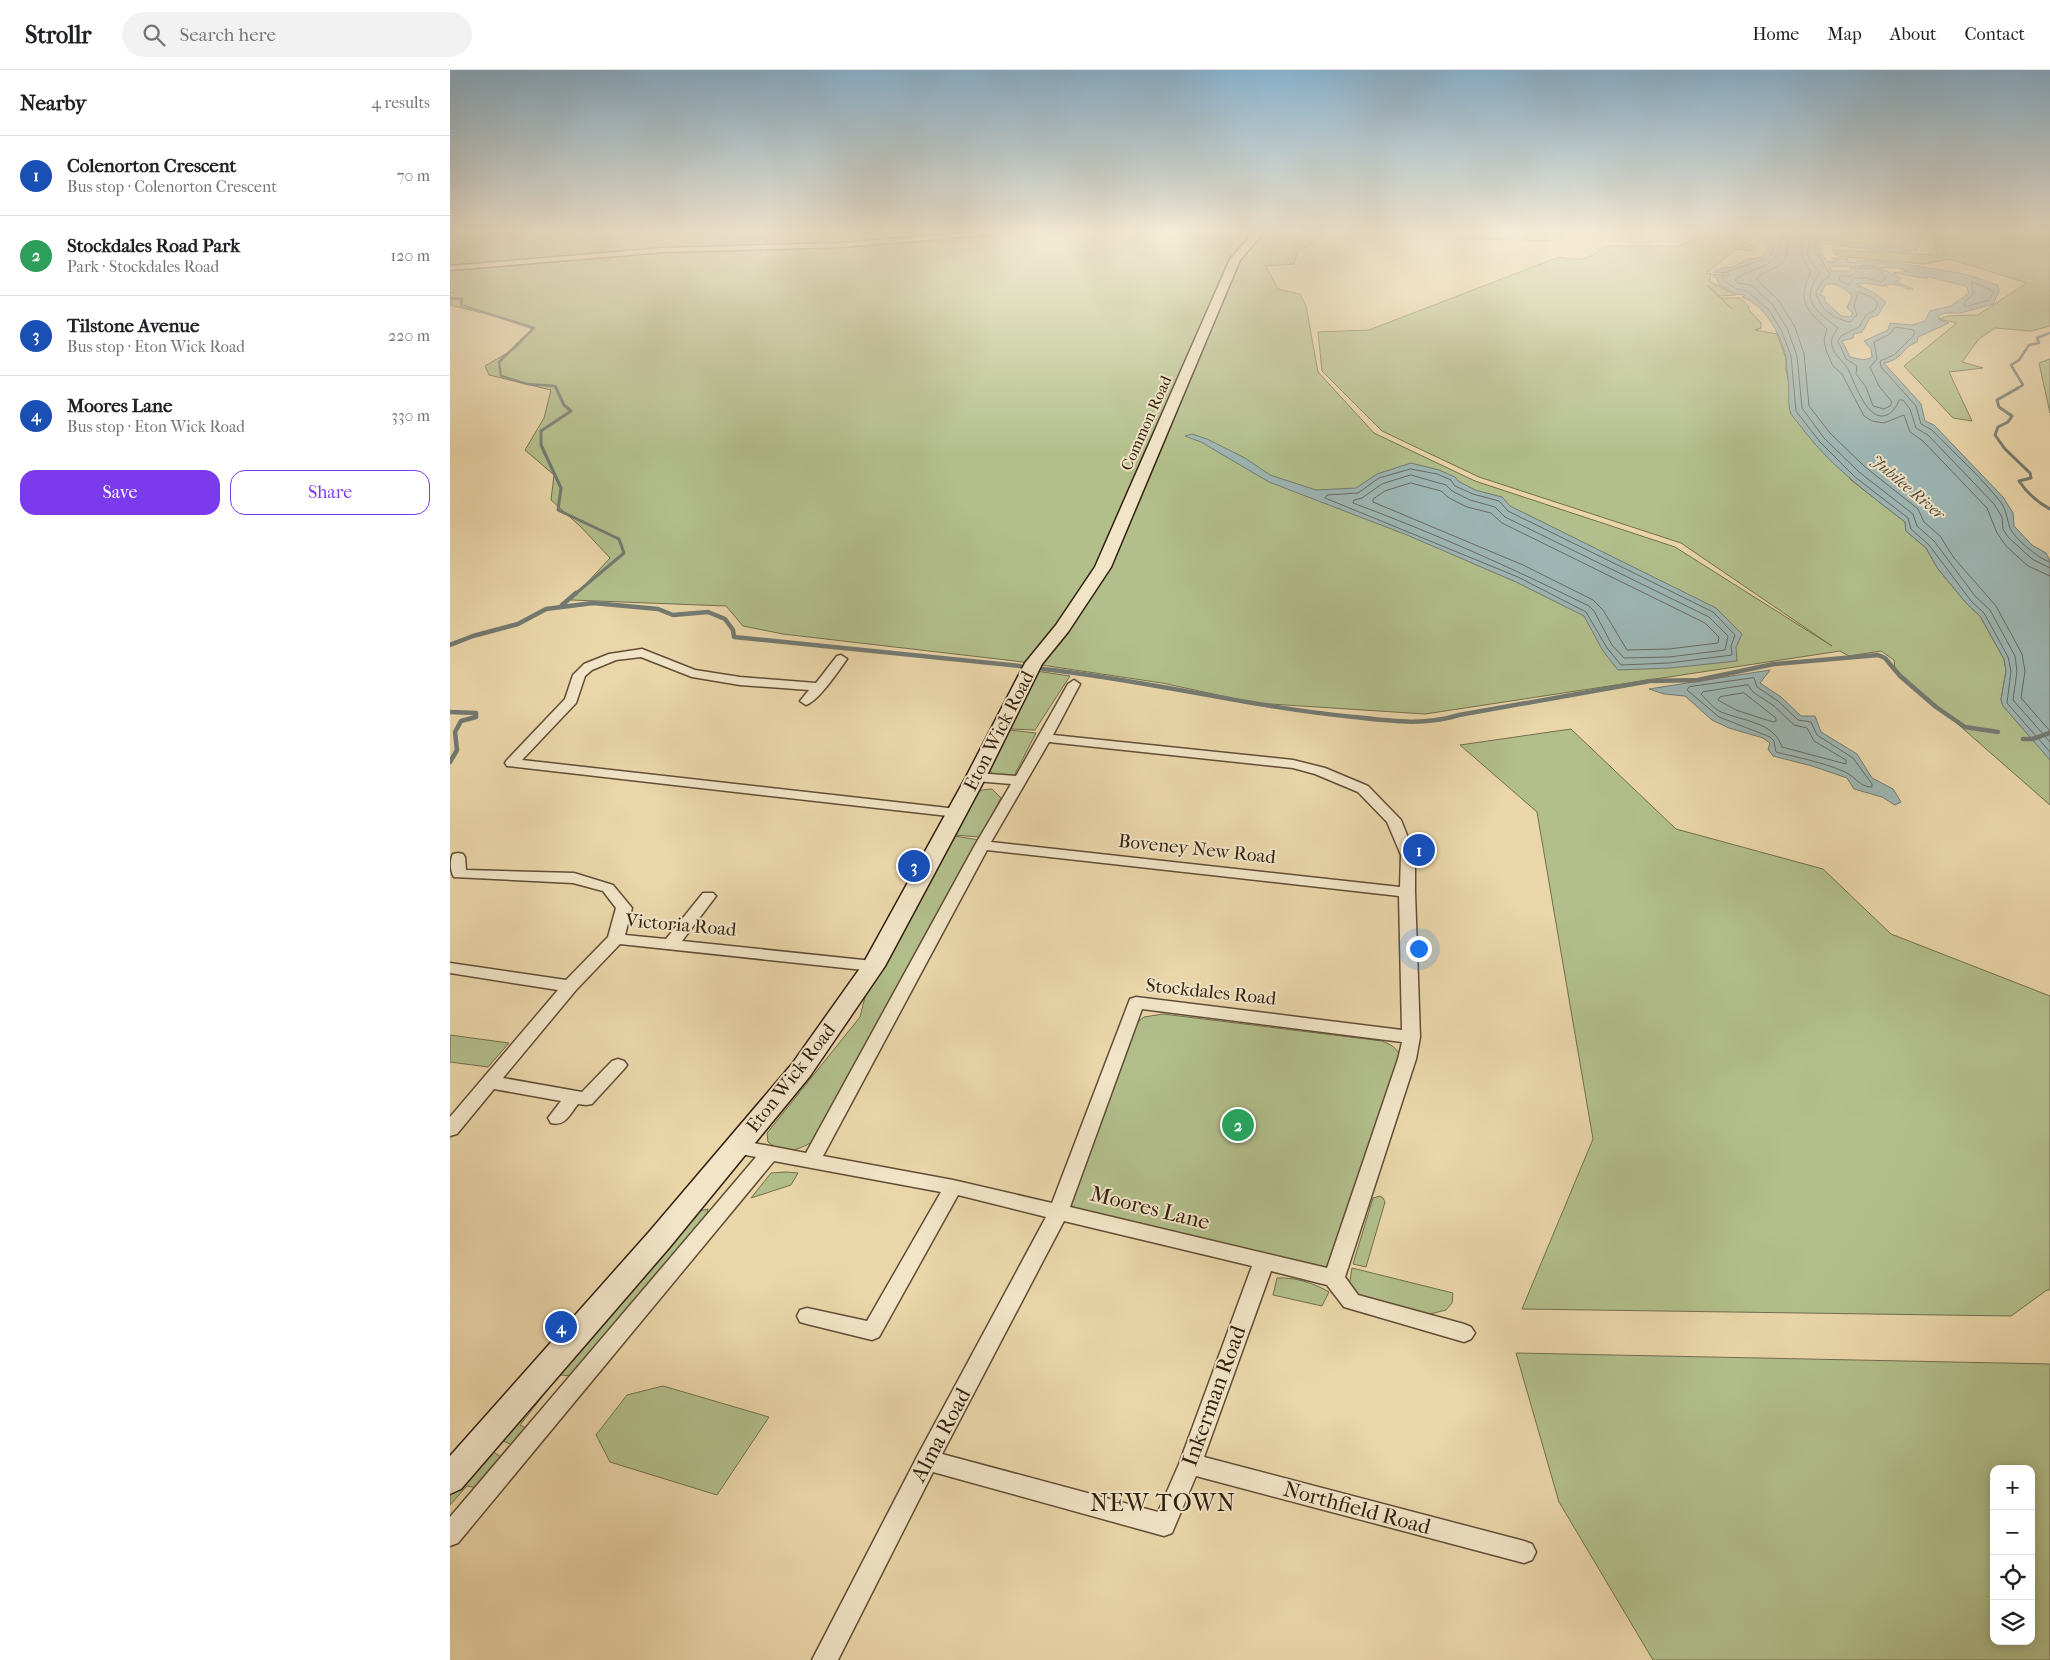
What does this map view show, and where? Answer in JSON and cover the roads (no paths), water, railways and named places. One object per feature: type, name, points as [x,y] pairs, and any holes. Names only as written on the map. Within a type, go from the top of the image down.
[{"type":"main road","name":"Common Road","points":[[1062,628],[1103,567],[1215,305]]},
{"type":"main road","name":"Eton Wick Road","points":[[450,1478],[659,1240],[801,1070],[873,966],[957,813],[1034,663],[1062,628]]},
{"type":"street","points":[[819,687],[740,681],[692,673],[642,654],[614,657],[588,667],[579,675],[571,700],[512,763],[957,813]]},
{"type":"street","points":[[806,701],[841,659]]},
{"type":"street","points":[[811,1161],[1018,780],[1051,738],[1074,684]]},
{"type":"street","points":[[1051,738],[1293,764],[1320,771],[1363,789],[1394,820],[1408,855],[1407,892],[1411,1037],[1408,1059],[1334,1278],[1351,1301],[1464,1334]]},
{"type":"street","points":[[976,777],[1018,780]]},
{"type":"street","name":"Boveney New Road","points":[[982,845],[1407,892]]},
{"type":"street","points":[[458,857],[459,874],[574,878],[608,888],[624,908],[616,939]]},
{"type":"street","points":[[670,945],[708,896]]},
{"type":"street","name":"Victoria Road","points":[[450,1129],[570,986],[616,939],[873,966]]},
{"type":"street","points":[[450,968],[570,986]]},
{"type":"street","name":"Stockdales Road","points":[[1058,1211],[1136,1003],[1411,1037]]},
{"type":"street","points":[[491,1082],[586,1099],[618,1065]]},
{"type":"street","points":[[557,1118],[574,1097]]},
{"type":"street","name":"Moores Lane","points":[[738,1147],[953,1187],[1334,1278]]},
{"type":"street","points":[[450,1535],[771,1152]]},
{"type":"street","points":[[807,1316],[872,1330],[953,1187]]},
{"type":"street","name":"Alma Road","points":[[825,1660],[1058,1211]]},
{"type":"street","name":"Inkerman Road","points":[[928,1460],[1164,1525],[1190,1464],[1264,1262]]},
{"type":"street","name":"Northfield Road","points":[[1190,1464],[1524,1552]]},
{"type":"water","name":"Jubilee River","points":[[1757,305],[1829,305],[1841,316],[1850,317],[1853,313],[1847,308],[1848,305],[1884,305],[1878,315],[1870,318],[1862,332],[1854,334],[1853,338],[1842,341],[1850,357],[1866,359],[1872,357],[1871,349],[1864,341],[1888,330],[1890,323],[1912,325],[1925,321],[1930,311],[1952,305],[1989,305],[1961,313],[1943,313],[1938,319],[1949,323],[1918,337],[1917,342],[1908,347],[1899,356],[1884,363],[1921,404],[1925,421],[1934,425],[2003,497],[2013,513],[2014,526],[2032,545],[2046,553],[2050,561],[2050,760],[2003,706],[2001,700],[2006,671],[2004,659],[1980,616],[1967,604],[1938,569],[1926,548],[1906,531],[1905,522],[1839,469],[1816,445],[1791,414],[1786,357],[1776,330]]},
{"type":"water","points":[[1192,434],[1207,439],[1245,458],[1270,475],[1316,490],[1356,488],[1377,474],[1411,463],[1439,470],[1455,477],[1458,481],[1475,490],[1502,497],[1510,506],[1716,608],[1742,634],[1736,647],[1737,661],[1670,668],[1618,670],[1603,651],[1584,616],[1516,582],[1407,535],[1269,482],[1201,442],[1185,436]]},
{"type":"water","points":[[1770,670],[1760,683],[1781,697],[1801,716],[1815,716],[1821,732],[1857,754],[1872,778],[1893,789],[1901,802],[1895,805],[1882,797],[1854,789],[1847,778],[1812,766],[1773,756],[1768,749],[1770,743],[1763,738],[1729,728],[1712,720],[1685,696],[1664,694],[1649,689]]},
{"type":"waterway","points":[[462,305],[534,328],[499,362],[501,376],[527,384],[555,386],[557,389]]},
{"type":"waterway","points":[[2016,389],[2023,385],[2011,365],[2019,360],[2029,345],[2039,343],[2037,338],[2050,333]]},
{"type":"waterway","points":[[556,388],[564,405],[571,411],[541,431],[541,445],[561,488],[558,510],[619,539],[624,553],[574,595]]},
{"type":"waterway","points":[[2018,388],[1997,400],[1999,407],[2012,416],[2008,422],[1998,427],[1995,435],[2005,449],[2030,473],[2031,478],[2019,481],[2033,497],[2050,509]]},
{"type":"waterway","points":[[562,605],[576,593]]},
{"type":"waterway","points":[[450,645],[473,636],[518,624],[546,609],[593,603],[658,609],[673,615],[708,612],[725,619],[733,630],[734,637],[1020,666]]},
{"type":"waterway","points":[[1043,669],[1121,680],[1315,713],[1420,722],[1650,681],[1698,680],[1774,664],[1878,655],[1885,658],[1900,676],[1936,707],[1965,727],[1998,732]]},
{"type":"waterway","points":[[450,712],[476,713],[476,717],[461,721],[455,732],[457,750],[450,762]]},
{"type":"waterway","points":[[2023,739],[2032,739],[2050,733]]},
{"type":"place","name":"Colenorton Crescent","points":[[1419,850]]},
{"type":"place","name":"Tilstone Avenue","points":[[914,866]]},
{"type":"place","name":"Stockdales Road Park","points":[[1238,1125]]},
{"type":"place","name":"Moores Lane","points":[[561,1327]]},
{"type":"district","name":"NEW TOWN","points":[[1163,1503]]}]
